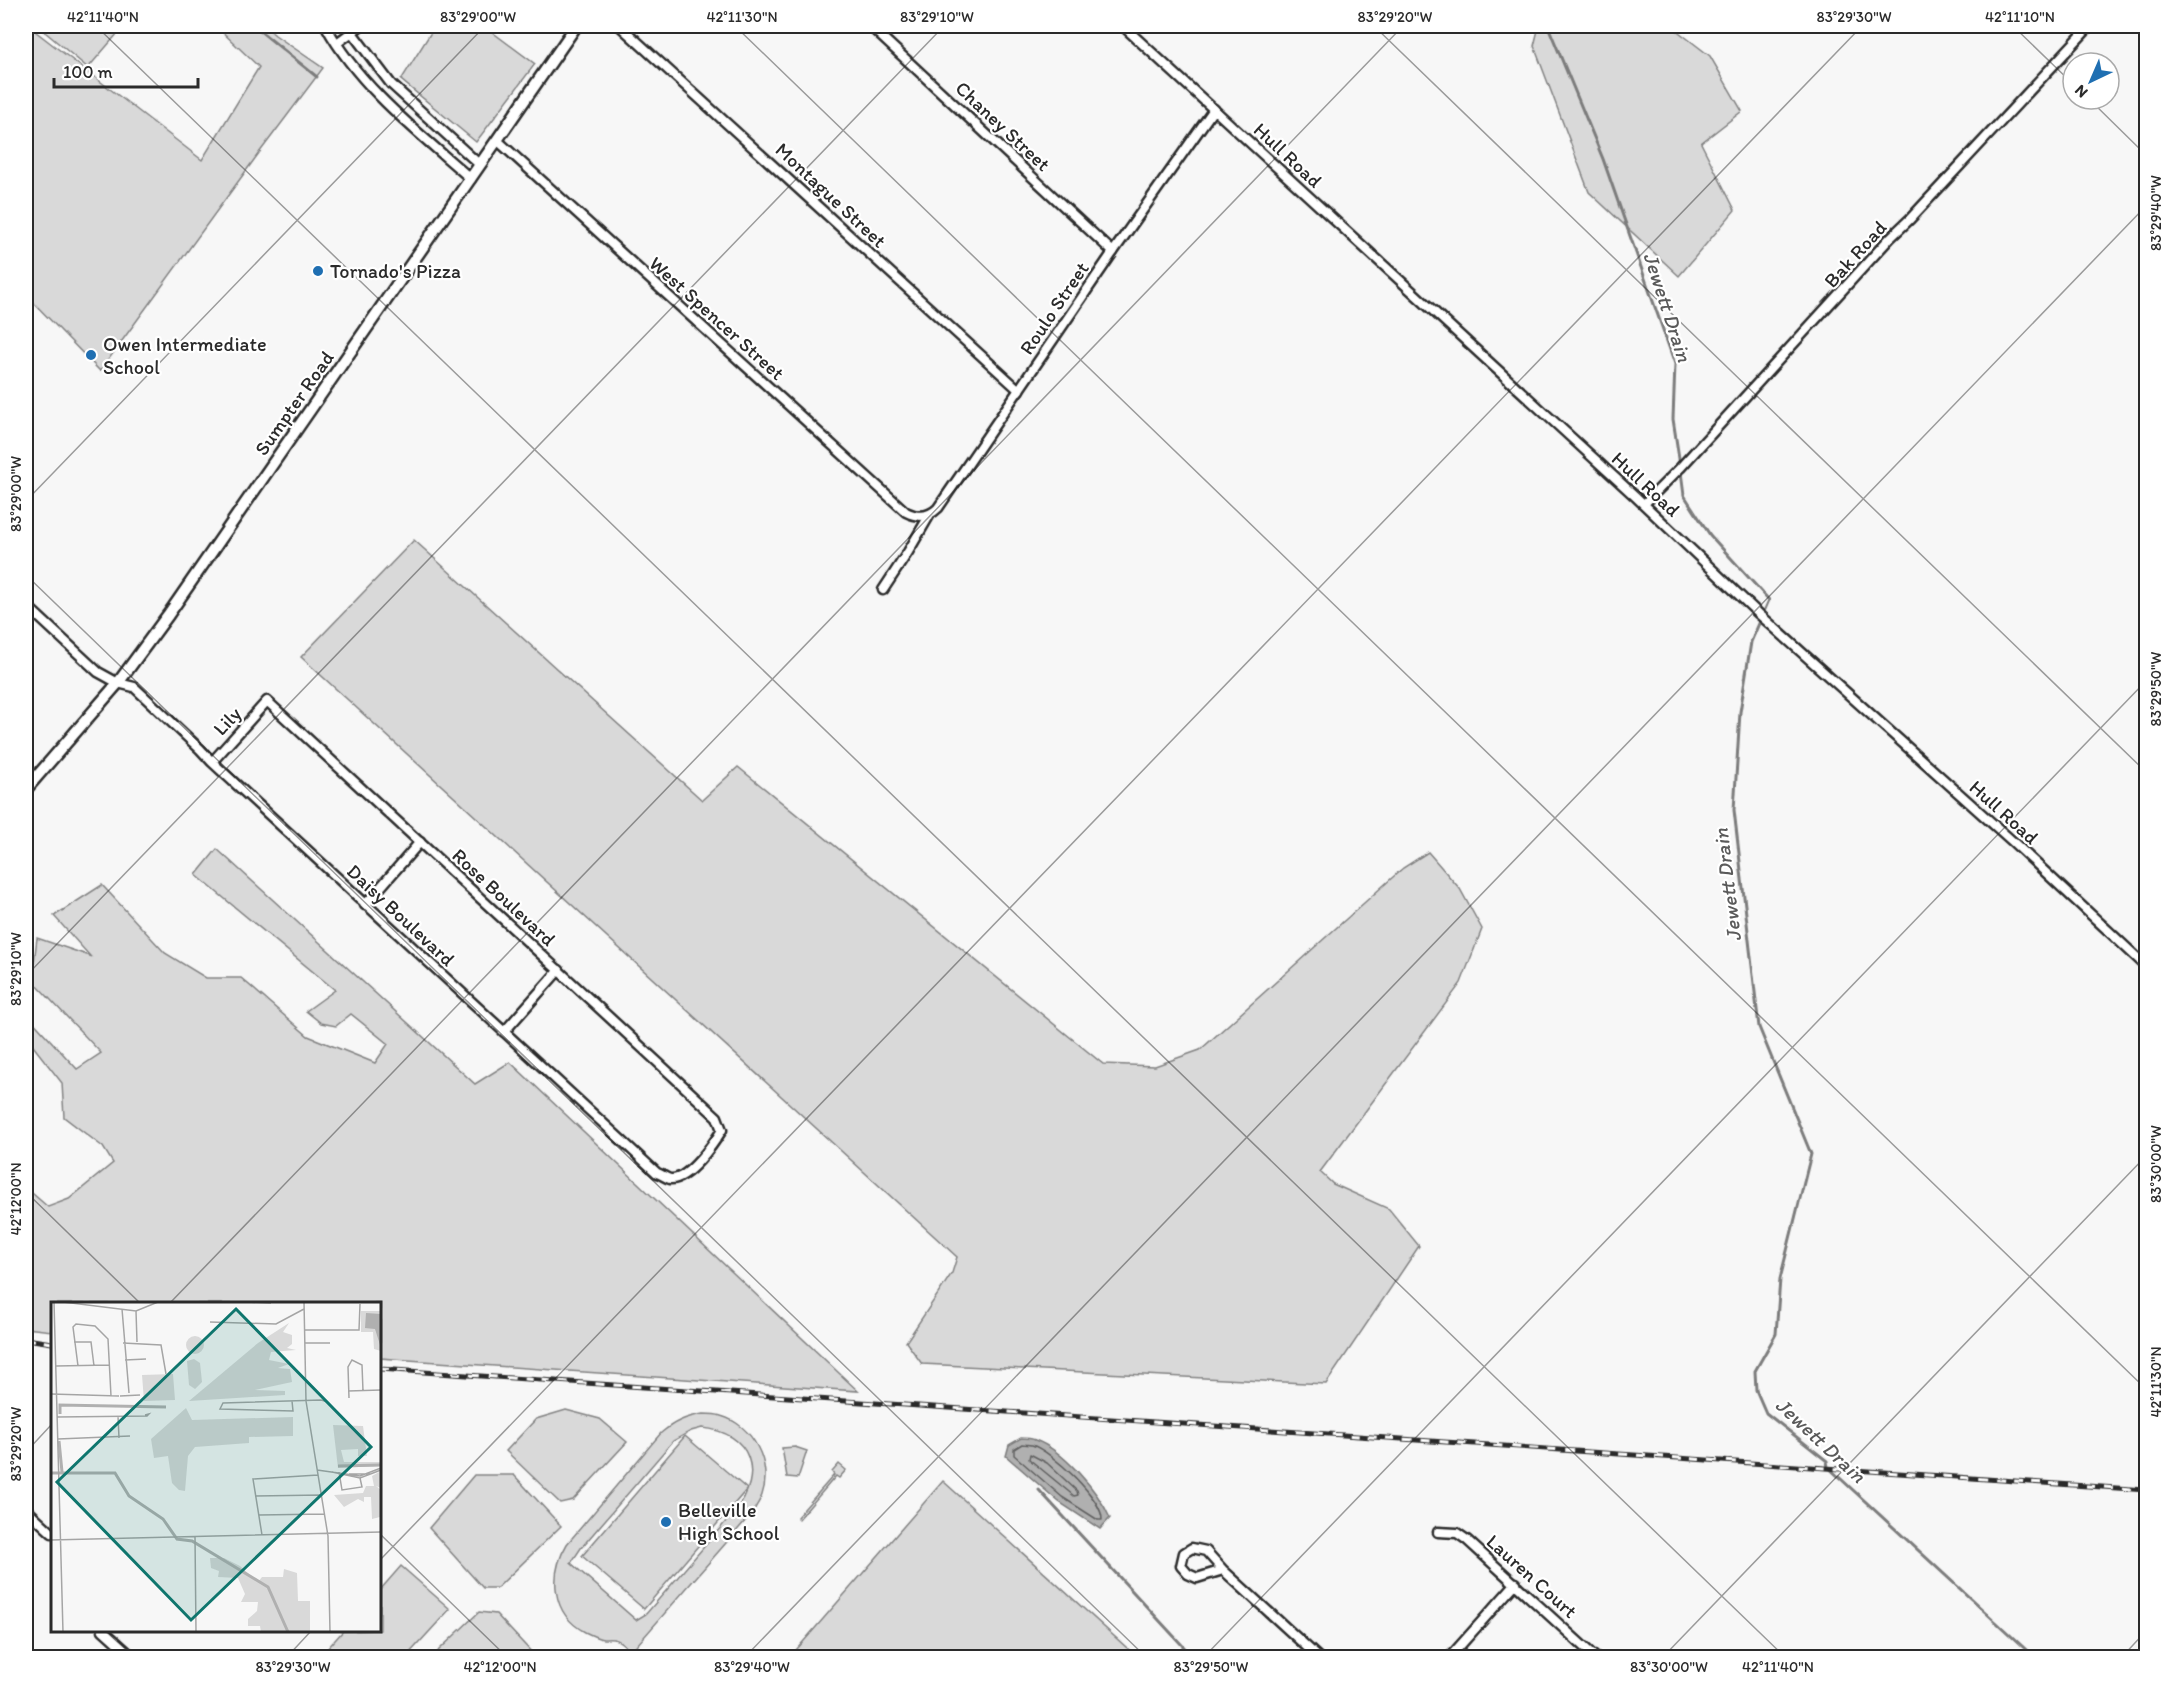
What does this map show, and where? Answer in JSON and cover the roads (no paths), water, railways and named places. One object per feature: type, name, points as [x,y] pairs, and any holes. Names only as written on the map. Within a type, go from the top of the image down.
[{"type":"street","points":[[326,26],[355,69],[380,96],[471,179]]},
{"type":"street","points":[[337,43],[349,29],[360,26]]},
{"type":"street","name":"Sumpter Road","points":[[26,789],[118,683],[199,572],[576,26]]},
{"type":"street","name":"Montague Street","points":[[620,26],[1019,390]]},
{"type":"street","name":"Chaney Street","points":[[870,26],[1113,252]]},
{"type":"street","name":"Hull Road","points":[[1123,26],[1644,504],[1759,614],[2012,841],[2146,966]]},
{"type":"street","name":"Bak Road","points":[[1644,504],[2090,26]]},
{"type":"street","points":[[349,29],[396,88],[480,165]]},
{"type":"street","name":"Roulo Street","points":[[883,590],[929,516],[938,508],[1214,109]]},
{"type":"street","name":"West Spencer Street","points":[[497,140],[906,512],[918,516],[929,516]]},
{"type":"street","name":"Daisy Boulevard","points":[[26,605],[98,672],[118,683],[134,687],[364,905],[661,1174]]},
{"type":"street","name":"Lily","points":[[212,762],[267,701]]},
{"type":"street","name":"Rose Boulevard","points":[[267,701],[717,1118],[722,1130],[711,1148],[691,1169],[679,1178],[670,1179],[661,1174]]},
{"type":"street","points":[[364,905],[420,842]]},
{"type":"street","points":[[504,1032],[559,970]]},
{"type":"street","points":[[26,1509],[51,1532]]},
{"type":"street","name":"Lauren Court","points":[[1438,1532],[1457,1533],[1596,1658]]},
{"type":"street","points":[[1223,1570],[1197,1578],[1188,1574],[1181,1566],[1184,1553],[1192,1548],[1206,1551],[1223,1570],[1319,1658]]},
{"type":"street","points":[[1449,1658],[1515,1583]]},
{"type":"street","points":[[105,1632],[134,1658]]},
{"type":"water","points":[[1021,1438],[1032,1439],[1046,1445],[1068,1462],[1088,1484],[1110,1518],[1100,1529],[1059,1502],[1006,1456],[1009,1445]]},
{"type":"waterway","points":[[254,26],[317,77]]},
{"type":"waterway","name":"Jewett Drain","points":[[1548,26],[1603,159],[1675,364],[1673,419],[1680,465]]},
{"type":"waterway","name":"Jewett Drain","points":[[1681,472],[1684,495],[1710,535],[1769,600],[1751,642],[1740,712],[1734,810],[1759,1027],[1811,1154],[1780,1279],[1776,1334],[1755,1371],[1756,1390],[1766,1413],[1827,1461],[1828,1467],[2035,1658]]},
{"type":"waterway","points":[[1039,1490],[1194,1658]]},
{"type":"railway","points":[[26,1339],[51,1343]]},
{"type":"railway","points":[[381,1369],[2146,1490]]},
{"type":"place","name":"Tornado's Pizza","points":[[318,271]]},
{"type":"place","name":"Owen Intermediate School","points":[[91,355]]},
{"type":"place","name":"Belleville High School","points":[[666,1522]]}]
